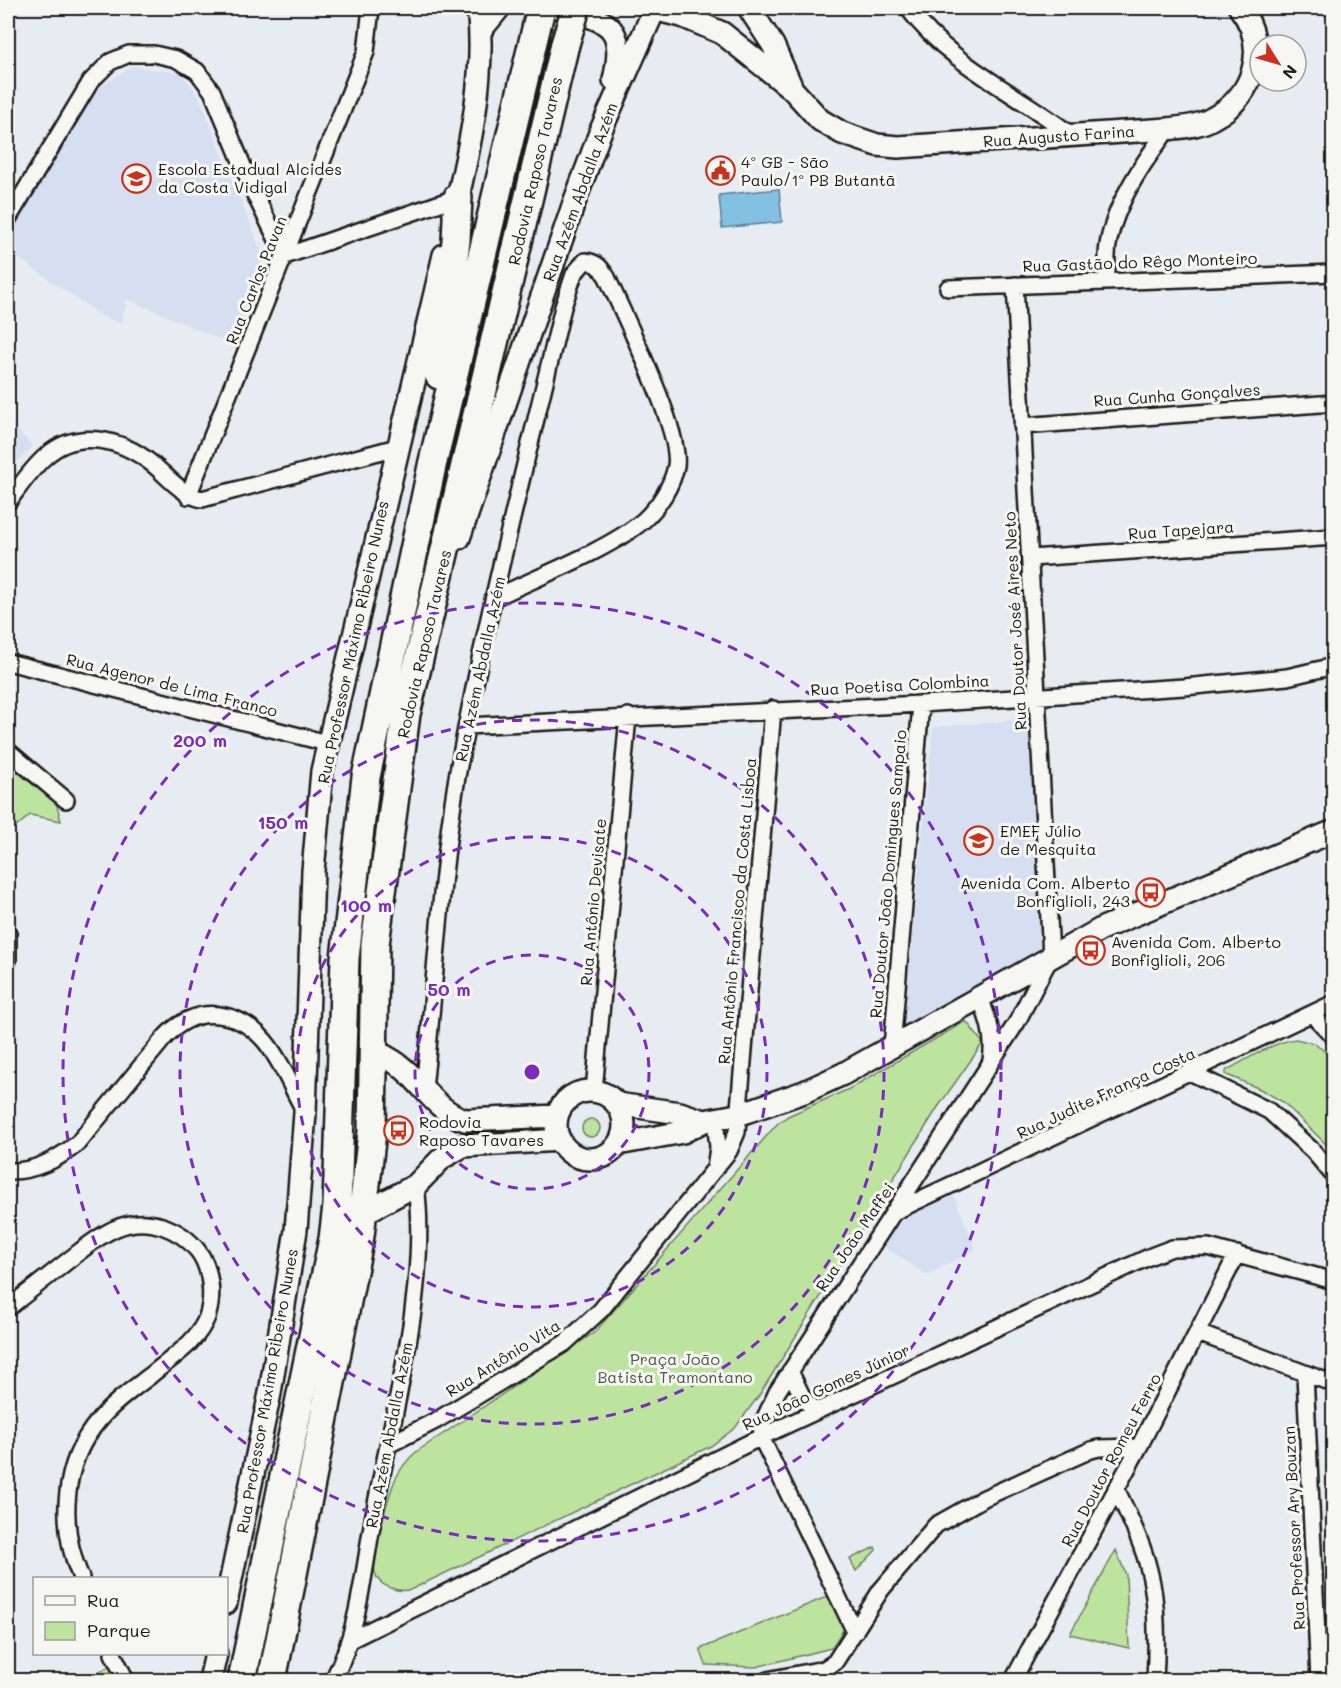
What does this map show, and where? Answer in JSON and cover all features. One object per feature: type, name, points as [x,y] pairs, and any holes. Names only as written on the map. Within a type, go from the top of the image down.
[{"type":"highway","name":"Rodovia Raposo Tavares","points":[[242,1680],[333,1239],[337,1206],[345,958],[354,864],[366,777],[432,466],[531,39],[541,8]]},
{"type":"highway","name":"Rodovia Raposo Tavares","points":[[272,1680],[304,1510],[332,1387],[362,1214],[372,1132],[375,944],[406,714],[576,8]]},
{"type":"highway","points":[[432,466],[440,362],[456,241],[458,197]]},
{"type":"highway","points":[[290,1680],[310,1578],[311,1551],[304,1510]]},
{"type":"main road","name":"Rua Professor Máximo Ribeiro Nunes","points":[[228,1593],[284,1320],[296,1230],[305,1113],[313,871],[327,743],[458,197],[470,132],[481,30],[478,8]]},
{"type":"main road","points":[[481,30],[499,8]]},
{"type":"main road","points":[[560,8],[597,18],[609,26],[619,44],[619,57],[601,130]]},
{"type":"main road","name":"Rua Azém Abdalla Azém","points":[[429,614],[460,534],[601,130],[652,8]]},
{"type":"main road","name":"Rua Augusto Farina","points":[[652,8],[682,16],[722,33],[792,89],[820,120],[842,134],[877,145],[914,147],[1168,129],[1211,119],[1228,109],[1251,79],[1256,61],[1255,40],[1248,18],[1240,8]]},
{"type":"main road","name":"Rua Augusto Farina","points":[[755,12],[773,45],[792,89]]},
{"type":"main road","points":[[618,1144],[624,1123],[617,1104],[610,1098],[594,1091],[582,1092],[571,1097],[562,1105],[557,1116],[560,1140],[571,1153],[588,1158],[605,1155],[618,1144],[683,1132],[709,1121],[737,1115],[809,1090],[892,1047],[1051,956],[1121,919],[1334,831]]},
{"type":"main road","points":[[375,1051],[405,1070],[442,1109],[465,1120],[557,1116]]},
{"type":"main road","points":[[617,1104],[680,1113],[709,1121]]},
{"type":"main road","points":[[362,1214],[393,1200],[416,1185],[442,1158],[463,1146],[560,1140]]},
{"type":"main road","points":[[210,1680],[216,1655]]},
{"type":"street","name":"Rua Carlos Pavan","points":[[188,496],[366,52],[371,8]]},
{"type":"street","points":[[908,8],[934,39],[956,57],[1042,112],[1070,135]]},
{"type":"street","points":[[8,219],[91,81],[110,62],[129,54],[154,54],[176,59],[197,71],[212,91],[255,195],[285,256],[458,197]]},
{"type":"street","points":[[1107,282],[1108,245],[1115,221],[1149,154],[1168,129]]},
{"type":"street","name":"Rua Azém Abdalla Azém","points":[[424,1089],[448,843],[467,726],[494,598],[563,307],[574,274],[585,261],[596,264],[601,268],[612,288],[651,376],[675,449],[676,464],[670,486],[658,505],[643,521],[599,547],[494,598]]},
{"type":"street","name":"Rua Gastão do Rêgo Monteiro","points":[[948,288],[1334,273]]},
{"type":"street","name":"Rua Doutor José Aires Neto","points":[[1015,285],[1051,956]]},
{"type":"street","name":"Rua Cunha Gonçalves","points":[[1022,426],[1334,403]]},
{"type":"street","points":[[8,502],[48,454],[68,444],[88,440],[109,440],[130,448],[188,496],[202,499],[218,497],[397,447]]},
{"type":"street","name":"Rua Tapejara","points":[[1031,558],[1334,537]]},
{"type":"street","name":"Rua Agenor de Lima Franco","points":[[8,662],[327,743]]},
{"type":"street","name":"Rua Poetisa Colombina","points":[[467,726],[628,716],[921,704],[1184,687],[1287,677],[1334,666]]},
{"type":"street","name":"Rua Doutor João Domingues Sampaio","points":[[892,1047],[921,704]]},
{"type":"street","name":"Rua Antônio Francisco da Costa Lisboa","points":[[737,1115],[773,709]]},
{"type":"street","name":"Rua Antônio Devisate","points":[[594,1091],[628,716]]},
{"type":"street","points":[[8,751],[66,800]]},
{"type":"street","points":[[8,932],[8,961]]},
{"type":"street","name":"Rua João Maffei","points":[[761,1437],[768,1408],[790,1371],[991,1063],[1033,996],[1051,956]]},
{"type":"street","points":[[980,997],[993,1041],[991,1063]]},
{"type":"street","name":"Rua Judite França Costa","points":[[894,1212],[1192,1073],[1334,1003]]},
{"type":"street","points":[[8,1171],[39,1167],[60,1157],[77,1144],[165,1037],[177,1025],[195,1017],[212,1014],[234,1017],[252,1026],[265,1040],[305,1113]]},
{"type":"street","points":[[1312,1014],[1334,1037]]},
{"type":"street","points":[[1192,1073],[1269,1111],[1313,1151],[1334,1176]]},
{"type":"street","name":"Rua Antônio Vita","points":[[388,1445],[437,1420],[565,1343],[601,1310],[715,1172],[734,1142],[737,1115]]},
{"type":"street","points":[[709,1121],[718,1147],[715,1172]]},
{"type":"street","name":"Rua Azém Abdalla Azém","points":[[333,1680],[350,1641],[388,1445],[421,1240],[416,1185]]},
{"type":"street","points":[[8,1308],[107,1232],[134,1223],[144,1222],[175,1230],[192,1243],[207,1269],[211,1292],[208,1314],[198,1332],[179,1352],[113,1404],[98,1420],[78,1454],[66,1509],[68,1535],[81,1577]]},
{"type":"street","name":"Rua João Gomes Júnior","points":[[350,1641],[761,1437],[1150,1256],[1192,1246],[1237,1254],[1334,1281]]},
{"type":"street","name":"Rua Doutor Romeu Ferro","points":[[1013,1680],[1139,1447],[1237,1254]]},
{"type":"street","points":[[1198,1333],[1334,1384]]},
{"type":"street","points":[[790,1371],[804,1401],[818,1411]]},
{"type":"street","name":"Rua Professor Ary Bouzan","points":[[1305,1374],[1319,1680]]},
{"type":"street","points":[[761,1437],[855,1632]]},
{"type":"street","points":[[767,1680],[831,1666],[881,1590],[936,1525],[984,1498],[1091,1450],[1139,1447]]},
{"type":"street","points":[[1116,1488],[1150,1573],[1155,1622],[1155,1680]]},
{"type":"street","points":[[114,1655],[126,1680]]},
{"type":"shaded area","name":"Escola Estadual Alcides da Costa Vidigal","points":[[132,66],[181,73],[199,96],[262,253],[261,274],[231,344],[127,299],[121,324],[100,315],[8,251],[8,229],[99,88]]},
{"type":"shaded area","points":[[8,420],[33,446],[17,463],[8,455]]},
{"type":"shaded area","name":"EMEF Júlio de Mesquita","points":[[1031,719],[1042,953],[903,1029],[933,727]]},
{"type":"shaded area","points":[[954,1196],[976,1249],[927,1275],[880,1244],[897,1224],[918,1211]]},
{"type":"green space","points":[[8,765],[56,802],[61,821],[30,815],[8,834]]},
{"type":"green space","name":"Praça João Batista Tramontano","points":[[966,1021],[983,1043],[938,1107],[760,1394],[735,1428],[711,1446],[410,1590],[394,1589],[380,1582],[374,1565],[389,1497],[402,1467],[416,1452],[595,1332],[777,1124],[788,1116],[849,1089]]},
{"type":"green space","points":[[1296,1039],[1316,1044],[1333,1059],[1333,1151],[1283,1102],[1225,1074],[1227,1070],[1261,1052]]},
{"type":"green space","points":[[587,1119],[595,1119],[600,1124],[598,1135],[587,1137],[582,1132],[582,1124]]},
{"type":"green space","points":[[875,1547],[876,1550],[856,1571],[850,1559]]},
{"type":"green space","points":[[1116,1550],[1126,1575],[1129,1648],[1070,1634]]},
{"type":"green space","points":[[829,1596],[844,1629],[831,1648],[756,1667],[706,1665],[700,1649]]},
{"type":"green space","points":[[113,1664],[122,1680],[85,1680]]},
{"type":"water","points":[[779,189],[782,222],[722,228],[719,195]]},
{"type":"place","name":"4º GB - São Paulo/1º PB Butantã","points":[[720,171]]},
{"type":"place","name":"Escola Estadual Alcides da Costa Vidigal","points":[[137,178]]},
{"type":"place","name":"EMEF Júlio de Mesquita","points":[[979,840]]},
{"type":"place","name":"Avenida Com. Alberto Bonfiglioli, 243","points":[[1151,892]]},
{"type":"place","name":"Avenida Com. Alberto Bonfiglioli, 206","points":[[1090,951]]},
{"type":"place","name":"Rodovia Raposo Tavares","points":[[398,1131]]}]
